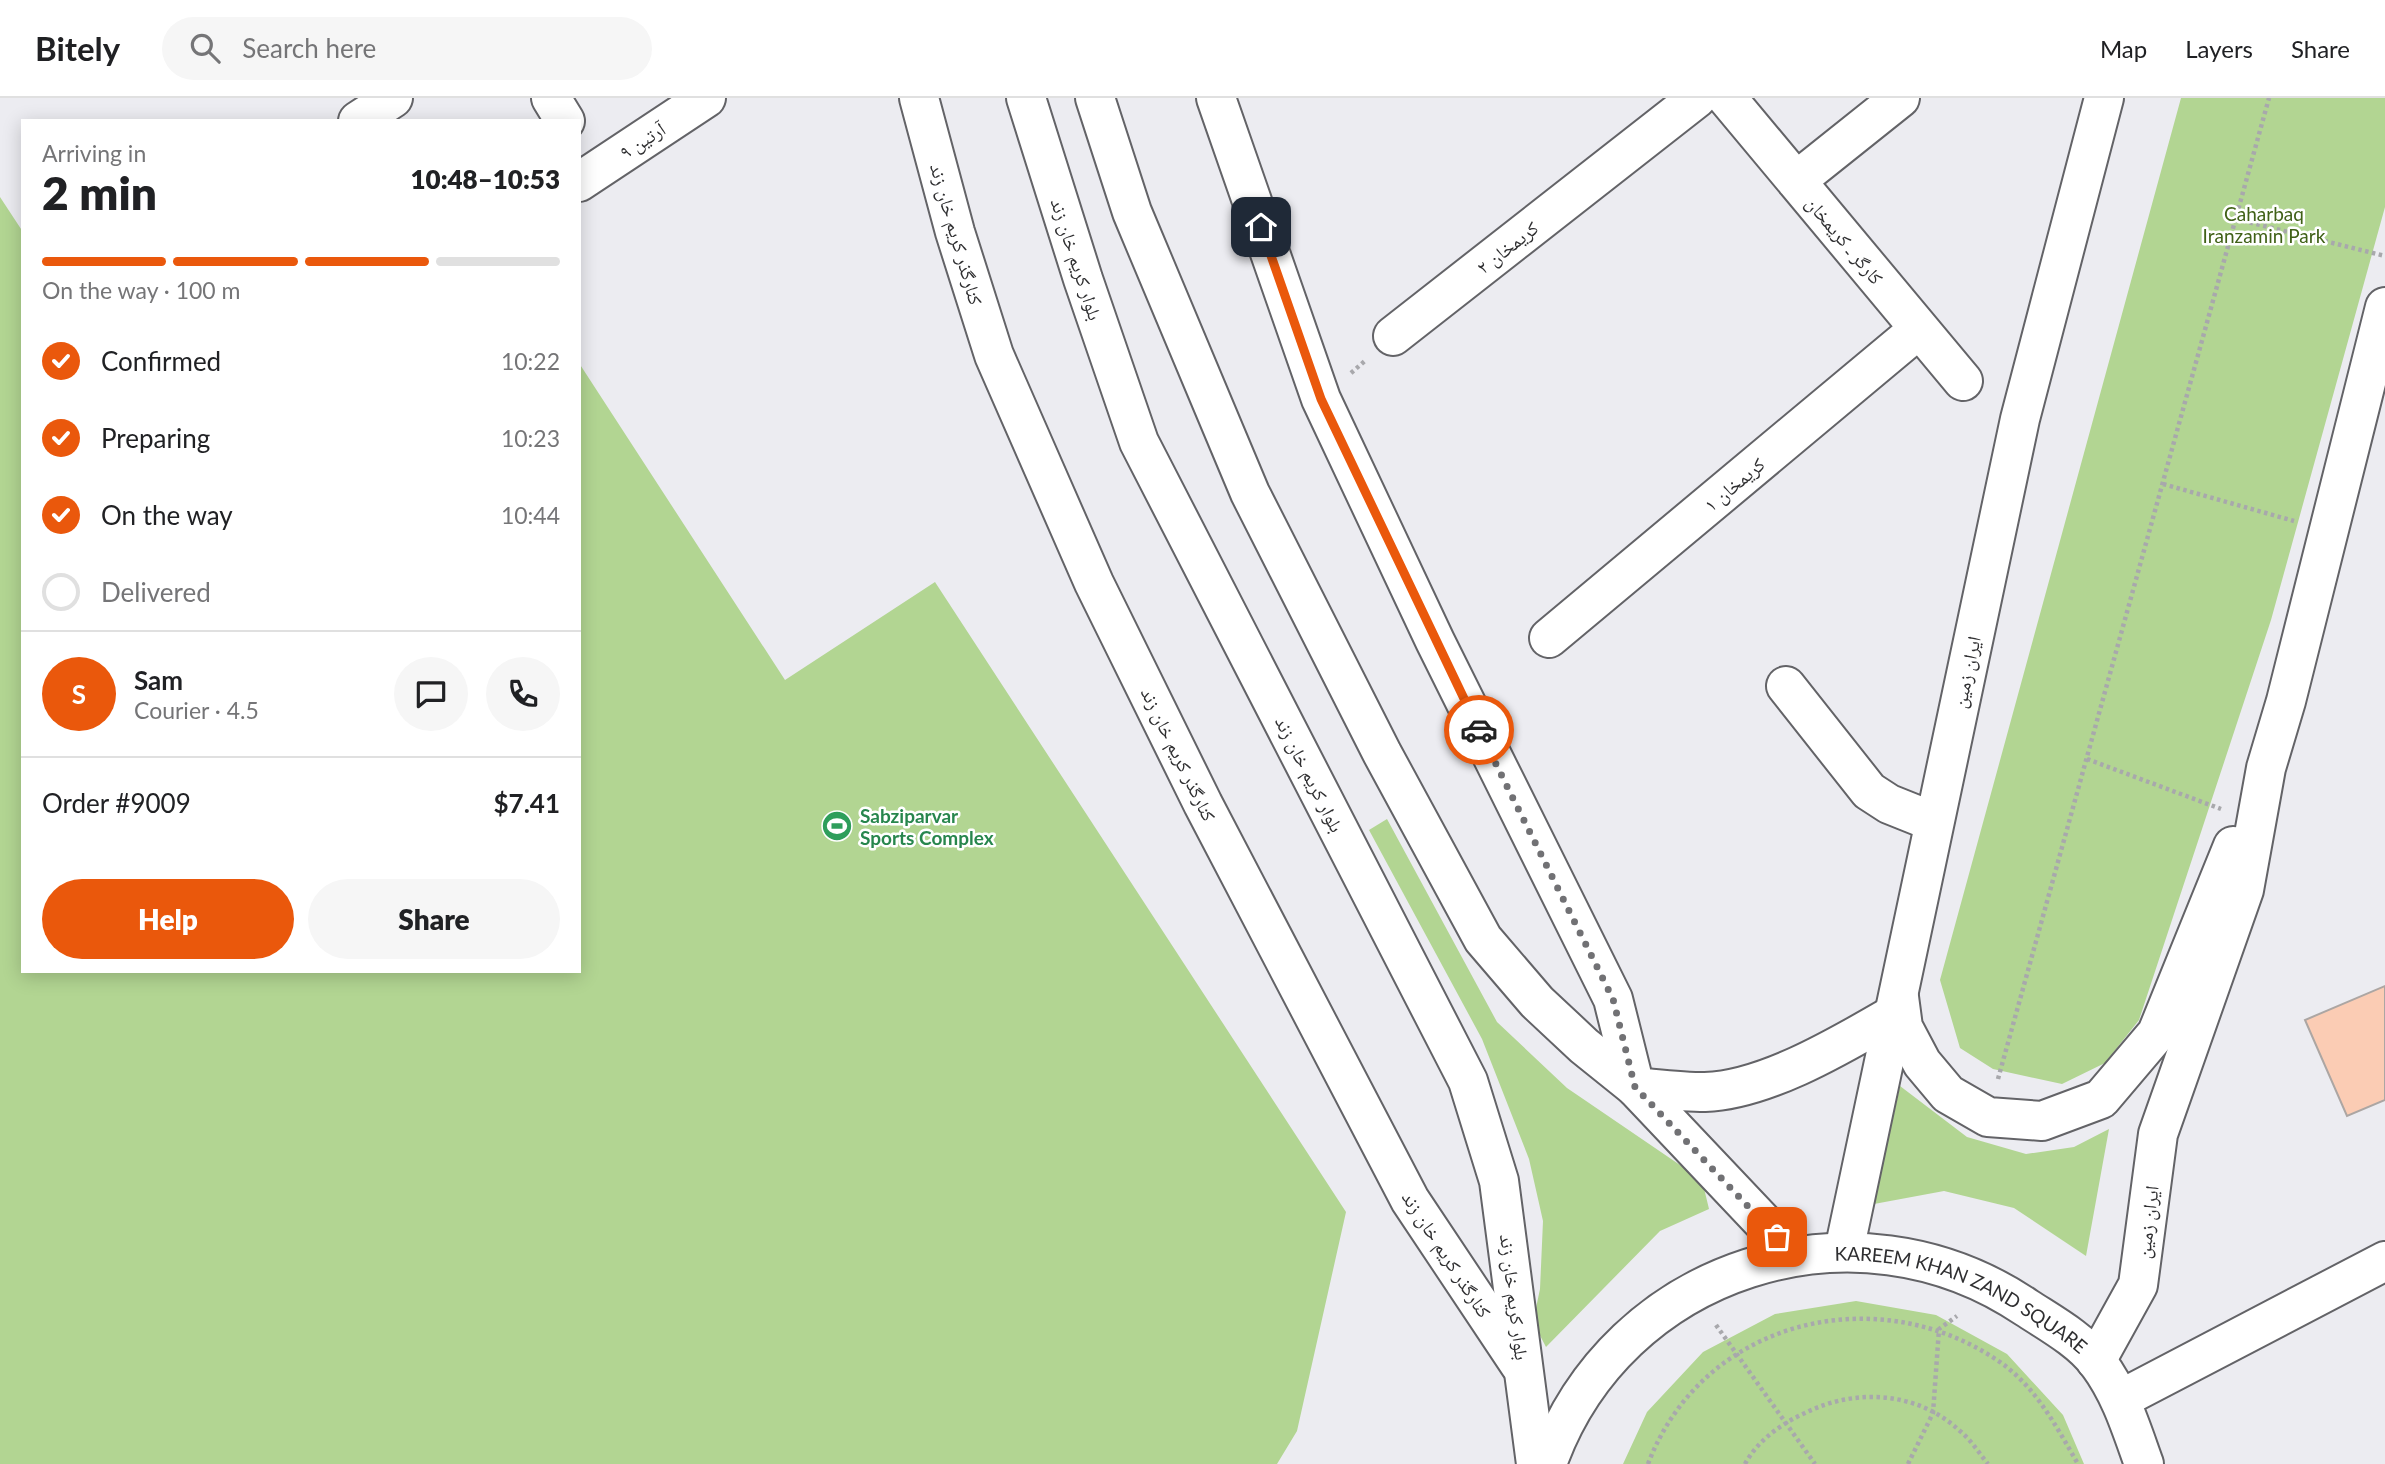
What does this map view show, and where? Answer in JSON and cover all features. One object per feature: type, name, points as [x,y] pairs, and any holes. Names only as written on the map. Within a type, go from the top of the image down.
[{"type":"main road","points":[[361,119],[393,98]]},
{"type":"main road","points":[[551,98],[564,119]]},
{"type":"main road","name":"آرتین ۹","points":[[585,165],[706,98]]},
{"type":"main road","name":"کنارگذر کریم خان زند","points":[[919,98],[955,232],[994,355],[1094,583],[1203,804],[1410,1200],[1524,1371]]},
{"type":"main road","name":"بلوار کریم خان زند","points":[[1026,98],[1083,279],[1139,442],[1468,1081],[1499,1181],[1536,1464]]},
{"type":"main road","points":[[1095,98],[1132,212],[1250,493],[1382,753],[1483,939],[1537,1002],[1584,1046],[1635,1087],[1795,1256]]},
{"type":"main road","points":[[1216,98],[1321,399],[1435,641],[1613,999],[1635,1087]]},
{"type":"main road","name":"کریمخان ۲","points":[[1393,336],[1697,98]]},
{"type":"main road","name":"کارگر ـ کریمخان","points":[[1727,98],[1963,381]]},
{"type":"main road","points":[[1796,181],[1900,98]]},
{"type":"main road","name":"ایران زمین","points":[[1844,1251],[2020,419],[2104,98]]},
{"type":"main road","name":"ایران زمین","points":[[2096,1361],[2138,1285],[2158,1134],[2244,890],[2266,768],[2286,701],[2385,307]]},
{"type":"main road","name":"کریمخان ۱","points":[[1549,638],[1919,329]]},
{"type":"main road","points":[[1786,686],[1869,791],[1889,804],[1934,822]]},
{"type":"main road","points":[[1635,1087],[1707,1092],[1771,1078],[1844,1043],[1896,1003],[1903,1027],[1922,1063],[1948,1094],[1988,1117],[2042,1121],[2101,1099],[2157,1032],[2266,768]]},
{"type":"main road","name":"KAREEM KHAN ZAND SQUARE","points":[[1547,1464],[1573,1408],[1598,1373],[1642,1328],[1694,1291],[1743,1269],[1795,1256],[1844,1251],[1897,1254],[1935,1263],[1996,1286],[2059,1329],[2096,1361],[2121,1399],[2144,1464]]},
{"type":"main road","points":[[2121,1399],[2385,1261]]},
{"type":"path","points":[[1988,1117],[2269,98]]},
{"type":"path","points":[[2236,219],[2385,256]]},
{"type":"path","points":[[1321,399],[1393,336]]},
{"type":"path","points":[[2163,484],[2329,531]]},
{"type":"path","points":[[2087,759],[2245,818]]},
{"type":"path","points":[[1908,1464],[1933,1413],[1939,1329],[1996,1286]]},
{"type":"path","points":[[1694,1291],[1735,1354],[1815,1464]]},
{"type":"path","points":[[1648,1464],[1657,1440],[1691,1392],[1735,1354],[1783,1331],[1834,1318],[1887,1318],[1939,1329],[1999,1361],[2046,1408],[2078,1464]]},
{"type":"path","points":[[1745,1464],[1753,1450],[1784,1422],[1832,1399],[1877,1395],[1922,1406],[1960,1430],[1988,1464]]},
{"type":"green space","name":"Caharbaq Iranzamin Park","points":[[2181,98],[2385,98],[2385,207],[2271,620],[2139,1020],[2105,1063],[2062,1084],[1993,1069],[1960,1048],[1940,980]]},
{"type":"green space","name":"Sabziparvar Sports Complex","points":[[0,197],[21,229],[21,973],[581,973],[581,366],[785,680],[935,582],[1346,1212],[1297,1431],[1277,1464],[0,1464]]},
{"type":"green space","points":[[1387,819],[1497,1022],[1567,1088],[1702,1180],[1709,1209],[1660,1231],[1546,1347],[1533,1322],[1540,1289],[1543,1221],[1529,1159],[1482,1039],[1369,830]]},
{"type":"green space","points":[[1900,1086],[1967,1137],[2026,1154],[2074,1147],[2109,1129],[2086,1256],[2014,1208],[1944,1191],[1874,1204]]},
{"type":"green space","points":[[1856,1301],[1936,1315],[2007,1354],[2063,1415],[2084,1464],[1623,1464],[1647,1412],[1703,1352],[1775,1314]]},
{"type":"building","points":[[2385,986],[2385,1100],[2347,1116],[2305,1020]]},
{"type":"way so far","points":[[1479,730],[1613,999],[1635,1087],[1777,1237]]},
{"type":"place","name":"Sabziparvar Sports Complex","points":[[837,826]]},
{"type":"route","points":[[1261,227],[1321,399],[1479,730]]}]
